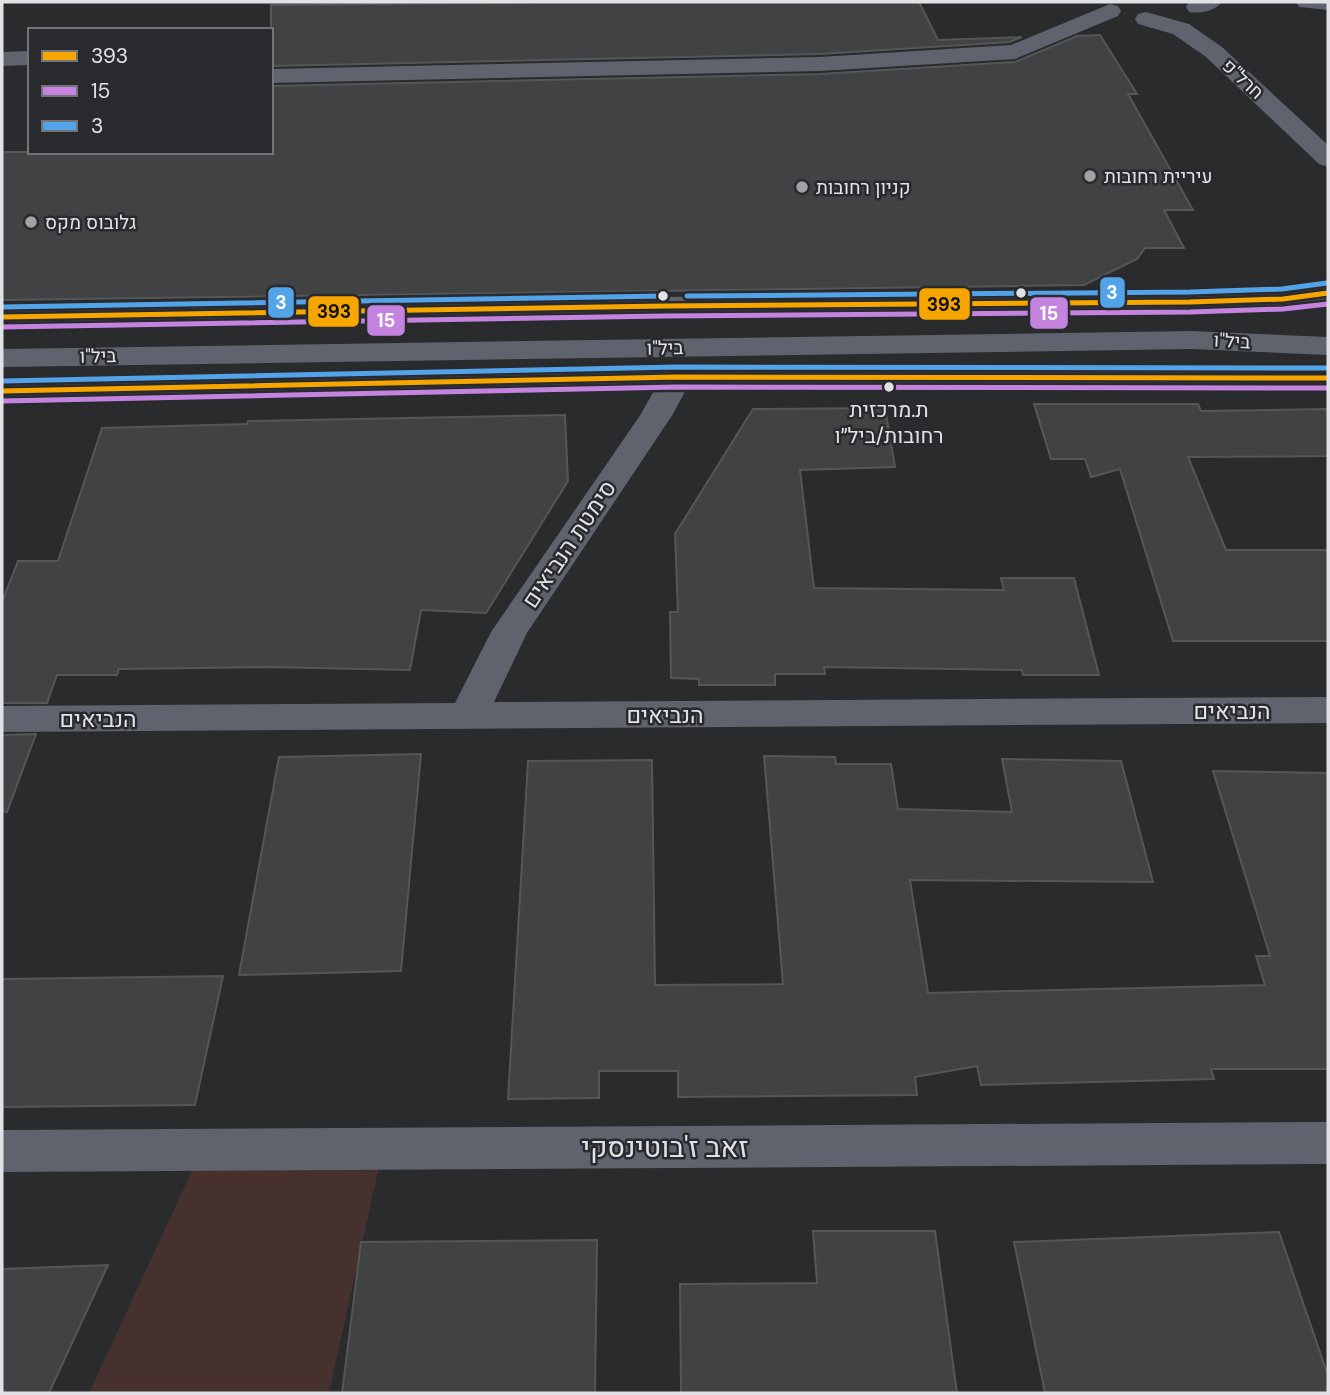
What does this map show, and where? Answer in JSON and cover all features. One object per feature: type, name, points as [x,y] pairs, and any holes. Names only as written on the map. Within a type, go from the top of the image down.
[{"type":"street","points":[[1307,2],[1328,4]]},
{"type":"street","points":[[273,76],[820,64],[1013,52],[1103,6],[1146,19],[1183,16],[1200,5]]},
{"type":"street","name":"חרל\"פ","points":[[1200,5],[1298,100]]},
{"type":"street","name":"חרל\"פ","points":[[1146,19],[1166,23],[1195,37],[1328,159]]},
{"type":"street","points":[[2,59],[28,58]]},
{"type":"street","points":[[2,317],[665,306],[1213,301],[1283,299],[1328,293]]},
{"type":"street","points":[[1192,340],[1293,323],[1328,309]]},
{"type":"street","name":"ביל\"ו","points":[[2,358],[1192,340],[1328,346]]},
{"type":"street","name":"ביל\"ו","points":[[6,399],[677,377],[1328,378]]},
{"type":"street","name":"סימטת הנביאים","points":[[468,716],[509,632],[657,414],[677,377]]},
{"type":"street","name":"הנביאים","points":[[2,719],[1328,710]]},
{"type":"street","name":"זאב ז'בוטינסקי","points":[[2,1152],[1328,1143]]},
{"type":"shaded area","points":[[383,1149],[329,1393],[89,1393],[196,1162]]},
{"type":"building","points":[[919,2],[938,40],[1022,37],[1010,42],[820,54],[273,66],[271,5]]},
{"type":"building","name":"קניון רחובות","points":[[1100,35],[1137,94],[1128,94],[1193,210],[1164,210],[1184,248],[1145,248],[1137,259],[1084,285],[2,300],[2,152],[273,154],[273,86],[820,74],[1015,62],[1077,36]]},
{"type":"building","points":[[1034,404],[1198,404],[1201,411],[1328,409],[1328,456],[1188,457],[1226,550],[1328,550],[1328,641],[1173,641],[1120,469],[1091,477],[1085,459],[1051,459]]},
{"type":"building","points":[[885,408],[895,467],[800,470],[814,588],[1004,590],[1001,578],[1074,578],[1099,675],[1023,675],[1022,670],[824,667],[825,674],[775,674],[775,685],[699,685],[699,679],[671,678],[670,612],[678,612],[675,534],[753,409]]},
{"type":"building","points":[[565,415],[568,481],[486,613],[421,610],[410,670],[268,667],[119,669],[117,675],[57,675],[47,703],[2,703],[2,602],[18,561],[58,561],[102,428],[247,424],[248,421]]},
{"type":"building","points":[[36,734],[7,812],[2,811],[2,735]]},
{"type":"building","points":[[421,754],[401,971],[239,975],[279,757]]},
{"type":"building","points":[[764,756],[835,757],[836,764],[891,764],[898,809],[1012,812],[1002,759],[1121,761],[1153,882],[910,880],[928,993],[1265,985],[1256,956],[1270,956],[1213,771],[1328,773],[1328,1069],[1211,1069],[1214,1079],[981,1085],[977,1066],[915,1077],[917,1095],[678,1097],[678,1071],[599,1071],[599,1098],[508,1099],[528,761],[652,760],[655,985],[783,984]]},
{"type":"building","points":[[223,976],[195,1105],[2,1107],[2,979]]},
{"type":"building","points":[[813,1231],[935,1231],[957,1393],[681,1393],[680,1284],[817,1283]]},
{"type":"building","points":[[1279,1232],[1328,1376],[1328,1393],[1045,1393],[1014,1242]]},
{"type":"building","points":[[597,1240],[595,1393],[342,1393],[361,1242]]},
{"type":"building","points":[[108,1265],[49,1393],[2,1393],[2,1269]]},
{"type":"transit line","name":"3","points":[[687,296],[1190,292],[1282,289],[1327,283]]},
{"type":"transit line","name":"393","points":[[2,317],[665,306],[1190,302],[1283,299],[1328,293]]},
{"type":"transit line","name":"3","points":[[2,307],[665,296]]},
{"type":"transit line","name":"15","points":[[2,327],[665,316],[1190,312],[1283,309],[1328,304]]},
{"type":"transit line","name":"3","points":[[2,381],[677,367],[1328,368]]},
{"type":"transit line","name":"393","points":[[2,391],[677,377],[1328,378]]},
{"type":"transit line","name":"15","points":[[2,401],[677,387],[1328,388]]},
{"type":"place","name":"עיריית רחובות","points":[[1090,176]]},
{"type":"place","name":"קניון רחובות","points":[[802,187]]},
{"type":"place","name":"גלובוס מקס","points":[[31,222]]},
{"type":"place","name":"ת.מרכזית רחובות/ביל״ו","points":[[889,387]]}]
